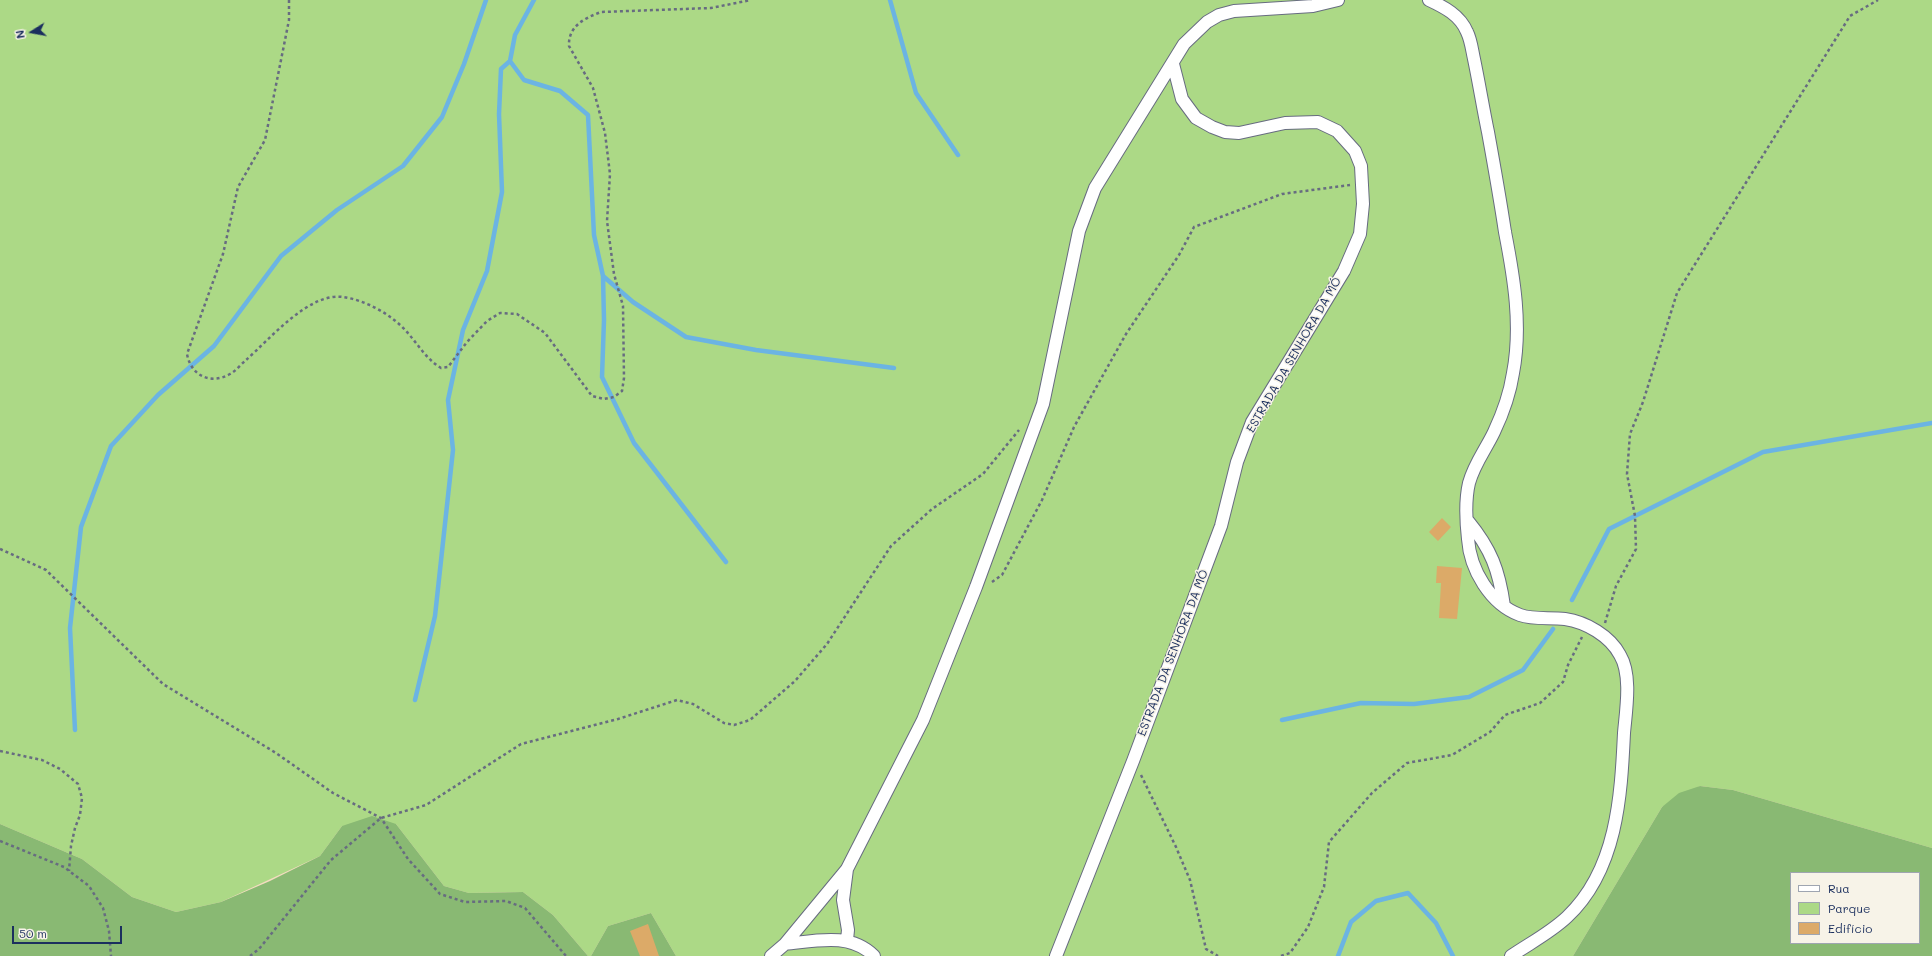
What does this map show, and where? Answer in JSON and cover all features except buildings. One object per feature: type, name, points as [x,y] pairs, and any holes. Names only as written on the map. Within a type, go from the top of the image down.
[{"type":"street","points":[[771,956],[785,944],[847,869],[923,720],[976,587],[1043,404],[1080,232],[1094,188],[1192,36],[1207,22],[1219,15],[1234,11],[1313,6],[1338,0]]},
{"type":"street","points":[[1429,0],[1458,18],[1468,34],[1479,85],[1514,279],[1517,324],[1514,371],[1507,400],[1495,431],[1474,469],[1466,497],[1468,540],[1471,559],[1479,577],[1486,587],[1504,606],[1520,615],[1545,619],[1565,619],[1601,633],[1621,655],[1627,679],[1622,785],[1610,845],[1601,870],[1569,915],[1551,930],[1511,956]]},
{"type":"street","name":"ESTRADA DA SENHORA DA MÓ","points":[[1056,956],[1133,761],[1221,526],[1237,462],[1252,422],[1344,271],[1360,234],[1363,204],[1361,166],[1355,151],[1337,131],[1318,122],[1285,123],[1239,134],[1225,132],[1202,123],[1190,113],[1182,99],[1174,64]]},
{"type":"street","points":[[1468,521],[1483,539],[1494,560],[1501,583],[1504,606]]},
{"type":"street","points":[[847,869],[844,900],[848,930],[847,940]]},
{"type":"street","points":[[785,944],[847,940],[860,945],[874,956]]},
{"type":"path","points":[[289,0],[289,20],[266,140],[238,187],[223,254],[187,354],[189,363],[199,375],[214,380],[231,374],[301,311],[326,296],[341,297],[356,300],[388,315],[405,330],[430,361],[441,368],[448,367],[467,342],[487,321],[500,313],[517,314],[545,333],[592,396],[604,399],[614,397],[622,391],[624,378],[623,306],[614,274],[607,221],[610,174],[605,133],[593,88],[569,46],[568,39],[576,25],[584,19],[601,12],[711,8],[751,0]]},
{"type":"path","points":[[1601,633],[1616,586],[1636,549],[1635,516],[1627,474],[1630,434],[1643,402],[1677,293],[1850,16],[1878,0]]},
{"type":"path","points":[[976,587],[990,583],[1002,575],[1042,500],[1074,426],[1126,334],[1179,255],[1194,227],[1282,194],[1362,183]]},
{"type":"path","points":[[250,956],[258,950],[331,860],[381,818],[426,806],[522,744],[618,719],[677,700],[693,704],[724,722],[734,725],[750,720],[795,681],[827,644],[891,546],[932,509],[983,474],[1020,429]]},
{"type":"path","points":[[0,549],[46,570],[163,684],[276,753],[333,793],[381,818],[408,859],[440,894],[465,902],[506,901],[525,908],[566,956]]},
{"type":"path","points":[[1281,956],[1290,953],[1308,927],[1324,887],[1328,842],[1372,793],[1407,762],[1452,755],[1490,732],[1505,715],[1540,703],[1563,682],[1568,665],[1586,626]]},
{"type":"path","points":[[0,751],[42,760],[60,769],[78,784],[82,798],[80,815],[71,846],[69,871]]},
{"type":"path","points":[[1133,761],[1190,880],[1206,950],[1218,956]]},
{"type":"path","points":[[0,842],[64,867],[89,886],[103,908],[109,931],[111,956]]},
{"type":"green space","points":[[0,0],[1932,0],[1932,848],[1733,790],[1700,786],[1662,807],[1573,956],[676,956],[651,913],[608,926],[591,956],[588,956],[553,915],[523,892],[469,893],[444,886],[396,824],[342,826],[320,856],[221,902],[176,912],[132,897],[82,859],[0,824]]},
{"type":"green space","points":[[1700,786],[1733,790],[1932,848],[1932,956],[1573,956],[1662,807],[1679,793]]},
{"type":"green space","points":[[372,816],[396,824],[444,886],[469,893],[523,892],[553,915],[588,956],[0,956],[0,824],[82,859],[132,897],[176,912],[221,902],[270,881],[320,856],[342,826]]},
{"type":"green space","points":[[651,913],[676,956],[591,956],[608,926]]},
{"type":"waterway","points":[[75,730],[70,628],[81,527],[111,446],[158,395],[214,346],[281,256],[337,210],[403,166],[442,117],[464,64],[486,0]]},
{"type":"waterway","points":[[534,0],[515,35],[510,61],[524,80],[560,91],[588,115],[594,235],[603,276],[604,320],[602,377],[634,443],[726,562]]},
{"type":"waterway","points":[[890,0],[916,93],[958,155]]},
{"type":"waterway","points":[[415,700],[435,616],[453,450],[448,400],[463,330],[487,271],[502,192],[499,114],[501,69],[510,61]]},
{"type":"waterway","points":[[603,276],[633,302],[686,337],[756,350],[894,368]]},
{"type":"waterway","points":[[1572,600],[1609,529],[1763,452],[1932,423]]},
{"type":"waterway","points":[[1282,720],[1361,703],[1414,704],[1469,697],[1523,670],[1553,629]]},
{"type":"waterway","points":[[1338,956],[1351,922],[1376,901],[1408,893],[1436,923],[1453,956]]}]
